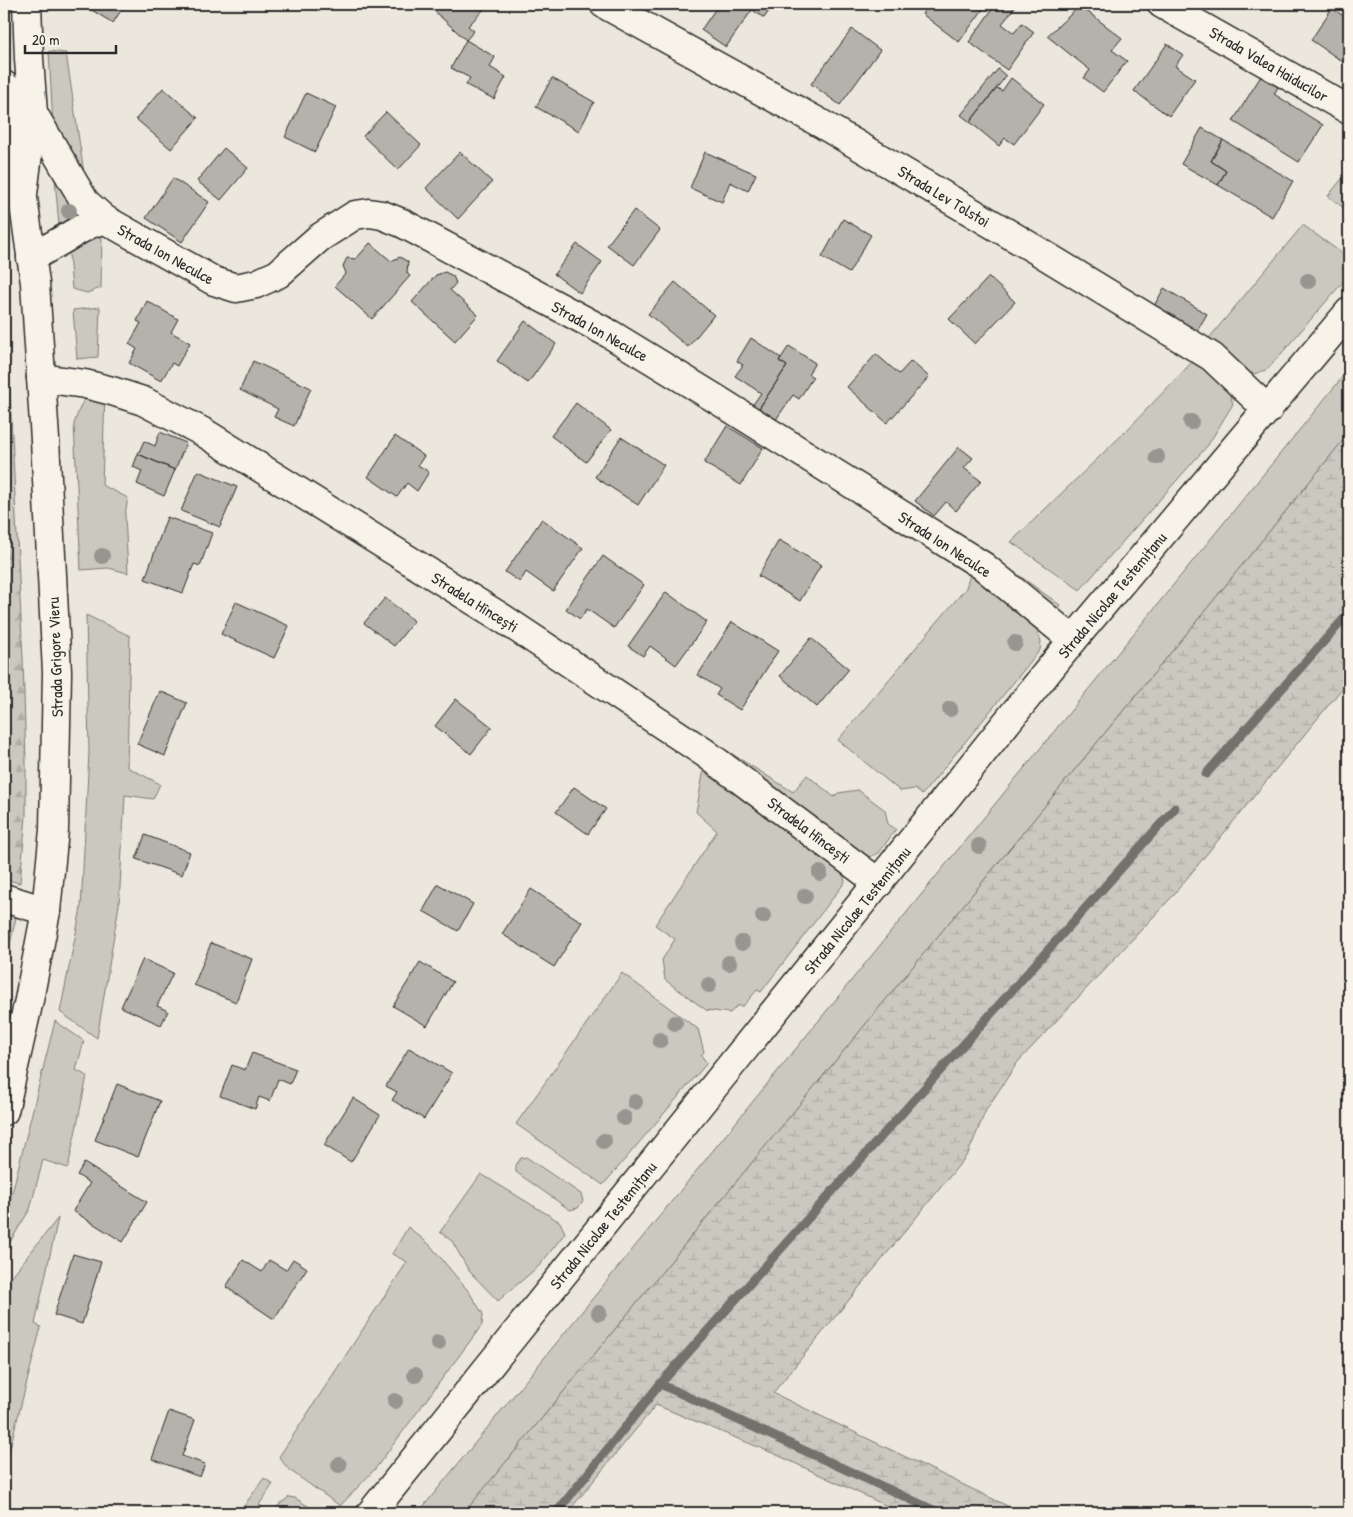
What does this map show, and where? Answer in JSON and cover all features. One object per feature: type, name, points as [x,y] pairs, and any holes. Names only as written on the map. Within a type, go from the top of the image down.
[{"type":"street","points":[[15,168],[33,113],[27,4]]},
{"type":"street","name":"Strada Lev Tolstoi","points":[[604,4],[820,123],[1038,251],[1204,352],[1212,357],[1268,410]]},
{"type":"street","name":"Strada Valea Haiducilor","points":[[1162,4],[1349,110]]},
{"type":"street","points":[[4,85],[15,168],[23,198]]},
{"type":"street","name":"Strada Ion Neculce","points":[[33,113],[84,202],[104,219],[214,281],[236,288],[256,284],[278,274],[319,238],[355,215],[369,213],[389,217],[610,334],[713,397],[983,566],[1074,640]]},
{"type":"street","points":[[4,148],[23,198]]},
{"type":"street","name":"Strada Grigore Vieru","points":[[4,1111],[29,1000],[46,911],[54,830],[57,672],[38,326],[23,198]]},
{"type":"street","name":"Strada Ion Neculce","points":[[31,258],[88,225],[104,219]]},
{"type":"street","name":"Strada Nicolae Testemițanu","points":[[371,1513],[1074,640],[1349,312]]},
{"type":"street","name":"Stradela Hîncești","points":[[41,378],[85,384],[120,393],[143,402],[203,432],[502,618],[705,752],[879,883]]},
{"type":"street","points":[[4,898],[46,911]]},
{"type":"green space","points":[[49,51],[66,53],[85,180],[53,126]]},
{"type":"green space","points":[[54,167],[81,219],[59,226]]},
{"type":"green space","points":[[1349,170],[1349,212],[1328,196]]},
{"type":"green space","points":[[1303,225],[1347,257],[1344,269],[1349,275],[1268,369],[1254,374],[1245,371],[1205,343]]},
{"type":"green space","points":[[102,232],[101,288],[87,293],[72,289],[69,254]]},
{"type":"green space","points":[[4,272],[23,659],[26,763],[26,816],[20,883],[4,879]]},
{"type":"green space","points":[[100,307],[98,357],[77,359],[73,310]]},
{"type":"green space","points":[[1195,359],[1228,389],[1233,404],[1208,445],[1080,590],[1011,542],[1125,432]]},
{"type":"green space","points":[[1349,369],[1349,433],[1183,638],[464,1513],[418,1513]]},
{"type":"green space","points":[[105,395],[102,485],[128,498],[125,515],[128,573],[108,568],[81,570],[74,424],[79,410],[86,399]]},
{"type":"green space","points":[[1349,433],[1349,680],[1170,899],[1017,1063],[986,1110],[968,1154],[773,1393],[1022,1513],[902,1513],[775,1454],[656,1405],[567,1513],[464,1513],[1183,638]]},
{"type":"green space","points":[[995,558],[1060,605],[1056,610],[992,561]]},
{"type":"green space","points":[[972,568],[1035,625],[1041,641],[1040,650],[922,795],[915,789],[900,791],[838,740],[966,588]]},
{"type":"green space","points":[[86,615],[130,636],[127,767],[160,784],[153,799],[125,795],[119,905],[97,1038],[60,1012],[81,908],[89,752]]},
{"type":"green space","points":[[724,749],[793,792],[807,775],[834,797],[838,793],[858,790],[885,810],[888,824],[896,829],[879,853],[870,857],[857,854]]},
{"type":"green space","points":[[704,769],[842,868],[845,882],[761,992],[757,990],[743,1006],[737,1006],[730,1013],[706,1010],[665,980],[662,960],[675,939],[655,925],[717,831],[696,812]]},
{"type":"green space","points":[[4,909],[17,913],[4,971]]},
{"type":"green space","points":[[622,973],[698,1029],[704,1052],[701,1055],[707,1063],[603,1185],[516,1124]]},
{"type":"green space","points":[[55,1021],[84,1041],[76,1070],[87,1076],[68,1168],[43,1160],[30,1209],[4,1252],[4,1225]]},
{"type":"green space","points":[[526,1157],[581,1194],[583,1201],[578,1208],[570,1210],[516,1172],[516,1165],[521,1158]]},
{"type":"green space","points":[[481,1174],[560,1222],[565,1233],[540,1265],[498,1301],[469,1271],[452,1241],[440,1232]]},
{"type":"green space","points":[[58,1218],[35,1324],[41,1327],[4,1471],[4,1281],[11,1277]]},
{"type":"green space","points":[[408,1227],[430,1245],[469,1292],[483,1314],[482,1325],[375,1469],[340,1506],[288,1469],[279,1457],[407,1262],[392,1254]]},
{"type":"green space","points":[[264,1478],[273,1484],[259,1505],[270,1513],[239,1513]]},
{"type":"green space","points":[[289,1497],[295,1498],[319,1513],[272,1513]]},
{"type":"building","points":[[86,4],[125,4],[113,23],[85,6]]},
{"type":"building","points":[[437,4],[489,4],[468,26],[474,31],[466,40],[432,9]]},
{"type":"building","points":[[719,4],[744,4],[752,10],[726,47],[701,30]]},
{"type":"building","points":[[744,4],[774,4],[764,18]]},
{"type":"building","points":[[929,4],[987,4],[959,42],[922,14]]},
{"type":"building","points":[[996,4],[1011,4],[1015,7],[1002,24],[1014,33],[1022,23],[1034,32],[1007,70],[969,42]]},
{"type":"building","points":[[1080,6],[1122,38],[1112,50],[1127,61],[1103,92],[1084,78],[1090,70],[1047,36]]},
{"type":"building","points":[[1332,8],[1349,20],[1349,66],[1311,40]]},
{"type":"building","points":[[852,29],[880,50],[840,105],[811,84]]},
{"type":"building","points":[[466,40],[495,57],[490,67],[506,77],[494,99],[466,85],[470,78],[451,68]]},
{"type":"building","points":[[1167,44],[1183,55],[1175,66],[1195,79],[1169,116],[1134,91]]},
{"type":"building","points":[[998,69],[1006,76],[970,122],[961,115]]},
{"type":"building","points":[[1261,76],[1278,87],[1274,94],[1323,125],[1299,162],[1233,121]]},
{"type":"building","points":[[552,78],[594,102],[579,131],[536,107]]},
{"type":"building","points":[[1011,78],[1044,104],[1014,144],[1005,138],[999,146],[970,122],[997,88],[1002,91]]},
{"type":"building","points":[[163,88],[198,118],[171,149],[136,119]]},
{"type":"building","points":[[306,93],[336,107],[315,152],[285,137]]},
{"type":"building","points":[[386,112],[421,145],[398,170],[363,136]]},
{"type":"building","points":[[1202,128],[1223,140],[1211,161],[1226,171],[1218,185],[1181,164]]},
{"type":"building","points":[[1223,140],[1293,181],[1272,217],[1218,185],[1226,171],[1211,161]]},
{"type":"building","points":[[224,148],[248,168],[221,200],[197,181]]},
{"type":"building","points":[[460,152],[492,182],[458,219],[426,188]]},
{"type":"building","points":[[705,152],[756,174],[748,191],[730,182],[722,202],[690,188]]},
{"type":"building","points":[[173,178],[209,202],[182,242],[146,218]]},
{"type":"building","points":[[634,210],[660,230],[634,265],[607,245]]},
{"type":"building","points":[[843,219],[871,235],[849,273],[822,257]]},
{"type":"building","points":[[370,243],[391,261],[400,257],[408,262],[407,273],[410,276],[372,319],[335,286],[346,273],[343,266],[347,258],[356,259]]},
{"type":"building","points":[[577,244],[602,262],[580,293],[554,274]]},
{"type":"building","points":[[445,272],[453,276],[456,283],[450,290],[478,315],[455,341],[412,302],[436,275]]},
{"type":"building","points":[[989,277],[1015,302],[975,344],[949,319]]},
{"type":"building","points":[[4,278],[6,278],[8,295],[4,295]]},
{"type":"building","points":[[675,282],[714,315],[688,347],[648,314]]},
{"type":"building","points":[[1164,288],[1207,314],[1197,331],[1154,306]]},
{"type":"building","points":[[147,301],[178,319],[171,332],[190,343],[177,366],[172,363],[161,381],[129,363],[137,349],[129,344],[141,323],[137,321]]},
{"type":"building","points":[[525,321],[556,344],[528,383],[497,361]]},
{"type":"building","points":[[751,338],[781,358],[779,361],[787,366],[758,410],[752,406],[761,393],[735,376],[743,365],[737,361]]},
{"type":"building","points":[[789,346],[815,363],[808,374],[813,377],[799,399],[793,395],[775,421],[758,410],[787,366],[779,361]]},
{"type":"building","points":[[876,354],[899,374],[911,361],[929,377],[887,423],[847,387]]},
{"type":"building","points":[[253,361],[311,388],[294,426],[274,417],[278,409],[240,390]]},
{"type":"building","points":[[576,403],[611,430],[586,462],[551,436]]},
{"type":"building","points":[[727,426],[763,448],[741,485],[704,463]]},
{"type":"building","points":[[160,432],[186,443],[175,470],[138,454],[144,441],[155,446]]},
{"type":"building","points":[[395,436],[424,456],[418,465],[429,472],[417,491],[407,483],[397,497],[368,477]]},
{"type":"building","points":[[621,437],[664,465],[638,505],[595,477]]},
{"type":"building","points":[[959,447],[973,458],[964,468],[981,481],[956,511],[946,502],[934,516],[915,501]]},
{"type":"building","points":[[138,454],[175,470],[164,496],[137,484],[142,471],[133,467]]},
{"type":"building","points":[[198,471],[237,487],[220,527],[181,511]]},
{"type":"building","points":[[167,517],[212,533],[200,566],[194,564],[183,593],[145,579]]},
{"type":"building","points":[[542,519],[583,548],[553,591],[526,572],[520,582],[505,572]]},
{"type":"building","points":[[779,540],[821,565],[800,601],[758,576]]},
{"type":"building","points":[[603,556],[644,585],[614,628],[587,609],[580,619],[566,609]]},
{"type":"building","points":[[666,592],[707,622],[676,665],[650,646],[643,656],[628,646]]},
{"type":"building","points":[[385,598],[414,621],[394,646],[364,623]]},
{"type":"building","points":[[236,602],[289,626],[274,658],[221,634]]},
{"type":"building","points":[[732,622],[778,651],[740,710],[716,695],[720,689],[698,675]]},
{"type":"building","points":[[811,638],[849,669],[817,707],[780,676]]},
{"type":"building","points":[[160,691],[187,703],[165,756],[137,744]]},
{"type":"building","points":[[456,699],[492,727],[471,754],[435,726]]},
{"type":"building","points":[[574,787],[606,809],[588,834],[556,812]]},
{"type":"building","points":[[145,835],[190,852],[182,875],[136,859]]},
{"type":"building","points":[[438,884],[473,904],[458,931],[423,911]]},
{"type":"building","points":[[531,889],[582,922],[554,967],[502,934]]},
{"type":"building","points":[[211,943],[252,959],[236,1002],[194,985]]},
{"type":"building","points":[[143,959],[173,973],[157,1006],[168,1011],[161,1025],[121,1007]]},
{"type":"building","points":[[420,962],[453,982],[427,1026],[393,1006]]},
{"type":"building","points":[[409,1048],[452,1073],[424,1119],[392,1100],[397,1092],[386,1086]]},
{"type":"building","points":[[252,1053],[296,1069],[290,1084],[278,1079],[270,1101],[259,1097],[255,1109],[220,1096],[232,1065],[245,1070]]},
{"type":"building","points":[[117,1084],[160,1101],[138,1157],[95,1140]]},
{"type":"building","points":[[353,1098],[380,1115],[351,1162],[324,1145]]},
{"type":"building","points":[[84,1163],[147,1202],[123,1242],[73,1211],[90,1183],[77,1175]]},
{"type":"building","points":[[73,1254],[101,1262],[82,1324],[54,1315]]},
{"type":"building","points":[[293,1259],[307,1268],[274,1319],[226,1287],[243,1260],[262,1272],[269,1260],[286,1270]]},
{"type":"building","points":[[169,1411],[195,1420],[182,1456],[205,1464],[200,1477],[152,1459]]},
{"type":"waterway","points":[[1206,774],[1349,613]]},
{"type":"waterway","points":[[556,1513],[660,1384],[1175,808]]},
{"type":"waterway","points":[[660,1384],[940,1513]]}]
